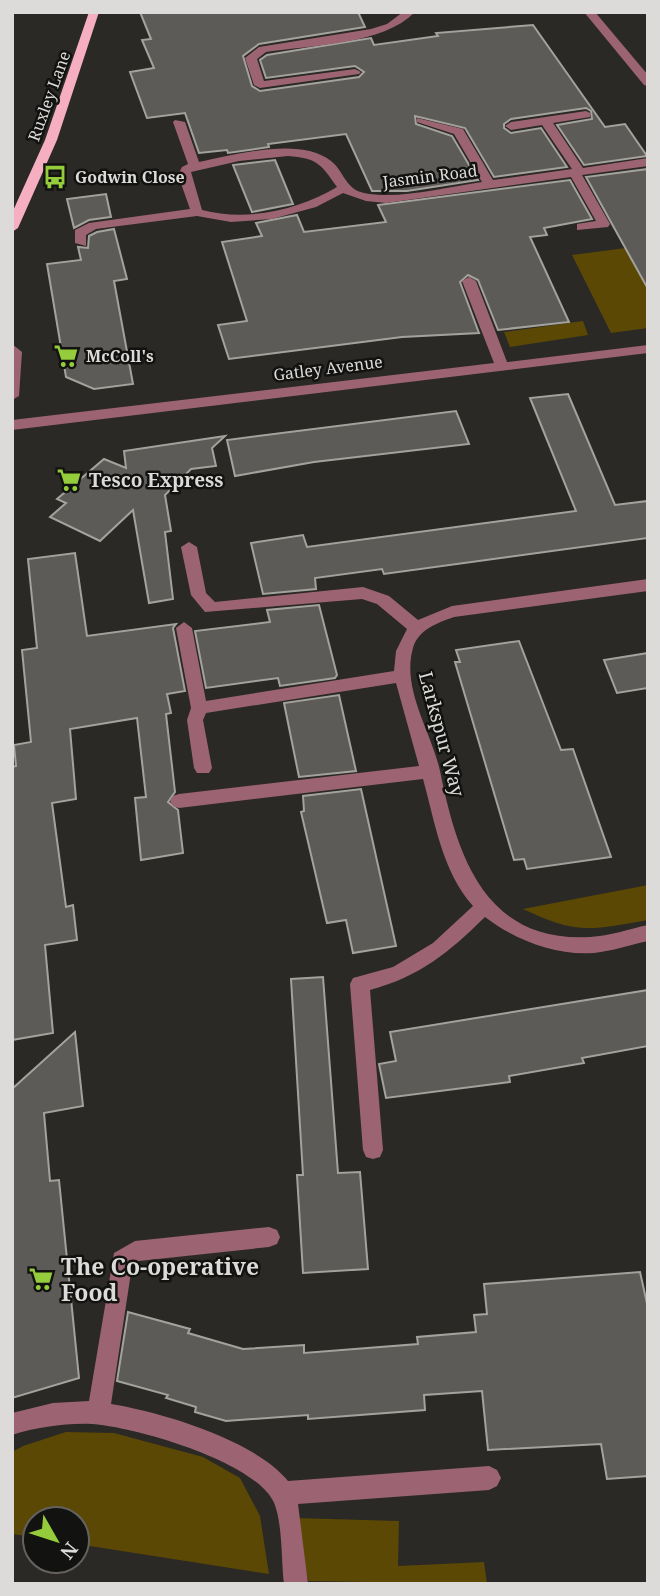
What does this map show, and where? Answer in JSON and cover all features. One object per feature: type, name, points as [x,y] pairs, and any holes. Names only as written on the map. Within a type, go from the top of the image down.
[{"type":"main road","name":"Ruxley Lane","points":[[12,228],[51,139],[94,12]]},
{"type":"street","points":[[355,72],[260,85],[250,58],[263,49],[373,32],[391,26],[410,12]]},
{"type":"street","points":[[589,12],[648,83]]},
{"type":"street","points":[[511,126],[586,115]]},
{"type":"street","points":[[421,120],[459,132],[489,184]]},
{"type":"street","points":[[544,121],[604,224],[581,227]]},
{"type":"street","points":[[179,122],[195,166]]},
{"type":"street","points":[[81,243],[79,233],[93,226],[197,212],[230,219],[289,210],[324,201],[343,188],[330,164],[312,155],[292,152],[195,166],[186,170],[184,175],[197,212]]},
{"type":"street","name":"Jasmin Road","points":[[343,188],[360,199],[386,199],[648,162]]},
{"type":"street","points":[[469,281],[502,366]]},
{"type":"street","points":[[12,348],[15,352],[12,396]]},
{"type":"street","name":"Gatley Avenue","points":[[12,425],[648,349]]},
{"type":"street","points":[[189,548],[199,595],[211,608],[363,593],[383,600],[417,628],[430,619],[452,612],[648,585]]},
{"type":"street","points":[[184,628],[199,708],[195,720],[203,768]]},
{"type":"street","name":"Larkspur Way","points":[[417,628],[405,641],[401,654],[402,676],[461,877],[483,908],[536,938],[585,946],[648,933]]},
{"type":"street","points":[[199,708],[402,676]]},
{"type":"street","points":[[179,801],[430,771]]},
{"type":"street","points":[[373,1150],[360,984],[398,975],[440,949],[483,908]]},
{"type":"street","points":[[98,1413],[121,1260],[135,1251],[269,1237]]},
{"type":"street","points":[[12,1424],[53,1415],[98,1413],[182,1434],[252,1463],[283,1493],[296,1584]]},
{"type":"street","points":[[283,1493],[489,1478]]},
{"type":"shaded area","points":[[626,248],[648,289],[648,328],[611,333],[572,255]]},
{"type":"shaded area","points":[[583,321],[588,335],[510,347],[504,332]]},
{"type":"shaded area","points":[[648,885],[648,920],[597,928],[571,927],[523,909]]},
{"type":"shaded area","points":[[66,1432],[114,1433],[203,1457],[240,1478],[260,1516],[269,1574],[91,1546],[91,1505],[21,1505],[21,1535],[12,1534],[12,1452]]},
{"type":"shaded area","points":[[295,1518],[399,1521],[398,1566],[484,1562],[487,1584],[308,1581]]},
{"type":"building","points":[[140,12],[358,12],[365,27],[259,44],[243,56],[252,86],[260,91],[359,77],[364,72],[355,66],[266,78],[260,60],[267,55],[371,38],[374,45],[438,36],[436,33],[533,25],[605,127],[625,124],[647,156],[584,165],[557,125],[592,119],[591,111],[586,108],[511,119],[504,124],[504,128],[511,133],[541,128],[567,167],[494,177],[465,128],[415,116],[416,124],[452,136],[478,180],[407,191],[372,191],[346,134],[268,144],[269,147],[228,153],[227,150],[199,153],[185,113],[147,118],[130,72],[154,68],[142,40],[151,39]]},
{"type":"building","points":[[275,160],[293,204],[252,212],[233,165]]},
{"type":"building","points":[[648,169],[648,289],[586,177]]},
{"type":"building","points":[[570,180],[592,219],[544,228],[547,235],[530,237],[569,322],[498,330],[478,280],[468,275],[460,282],[479,333],[402,337],[229,359],[218,325],[247,321],[222,242],[262,236],[256,223],[297,215],[304,232],[386,222],[378,205]]},
{"type":"building","points":[[106,194],[111,217],[89,220],[74,228],[67,199]]},
{"type":"building","points":[[114,229],[127,279],[114,281],[133,384],[94,389],[66,377],[47,264],[81,260],[78,247],[88,248],[89,236]]},
{"type":"building","points":[[568,394],[615,505],[648,501],[648,538],[384,574],[382,569],[315,578],[316,589],[263,594],[251,543],[303,535],[307,547],[576,511],[530,398]]},
{"type":"building","points":[[456,411],[469,444],[314,462],[235,476],[227,440]]},
{"type":"building","points":[[225,436],[212,448],[216,466],[191,469],[165,495],[171,531],[165,532],[173,599],[149,603],[133,510],[100,541],[50,517],[66,503],[57,499],[104,459],[126,468],[124,451]]},
{"type":"building","points":[[75,553],[87,636],[176,624],[173,628],[185,691],[167,694],[171,713],[166,714],[175,792],[168,802],[178,810],[183,853],[141,860],[135,798],[146,797],[137,718],[70,729],[76,799],[52,803],[66,907],[73,905],[77,940],[45,945],[53,1033],[12,1040],[12,767],[16,766],[14,745],[31,742],[22,650],[37,648],[28,559]]},
{"type":"building","points":[[319,605],[337,675],[335,678],[280,686],[278,678],[206,688],[195,631],[270,622],[267,610]]},
{"type":"building","points":[[519,641],[561,750],[573,749],[611,857],[527,869],[524,859],[514,860],[455,662],[460,662],[456,650]]},
{"type":"building","points":[[648,653],[648,688],[617,693],[604,660]]},
{"type":"building","points":[[339,695],[356,771],[299,777],[284,703]]},
{"type":"building","points":[[361,789],[396,946],[353,953],[346,920],[327,923],[301,812],[304,811],[303,796]]},
{"type":"building","points":[[323,977],[338,1173],[360,1172],[368,1269],[303,1273],[297,1175],[303,1175],[291,979]]},
{"type":"building","points":[[648,990],[648,1046],[582,1058],[584,1063],[509,1076],[510,1082],[386,1098],[379,1064],[396,1061],[390,1032]]},
{"type":"building","points":[[75,1032],[83,1106],[44,1113],[50,1181],[59,1180],[79,1378],[12,1398],[12,1089]]},
{"type":"building","points":[[640,1272],[648,1308],[648,1476],[607,1479],[601,1444],[488,1450],[482,1391],[424,1395],[425,1410],[308,1419],[308,1415],[226,1421],[195,1412],[196,1407],[166,1398],[168,1395],[117,1381],[128,1312],[190,1329],[188,1333],[243,1349],[304,1345],[304,1353],[418,1344],[417,1337],[476,1332],[474,1315],[487,1314],[484,1284]]},
{"type":"place","name":"Godwin Close","points":[[55,177]]},
{"type":"place","name":"McColl's","points":[[66,356]]},
{"type":"place","name":"Tesco Express","points":[[69,480]]},
{"type":"place","name":"The Co-operative Food","points":[[41,1279]]}]
